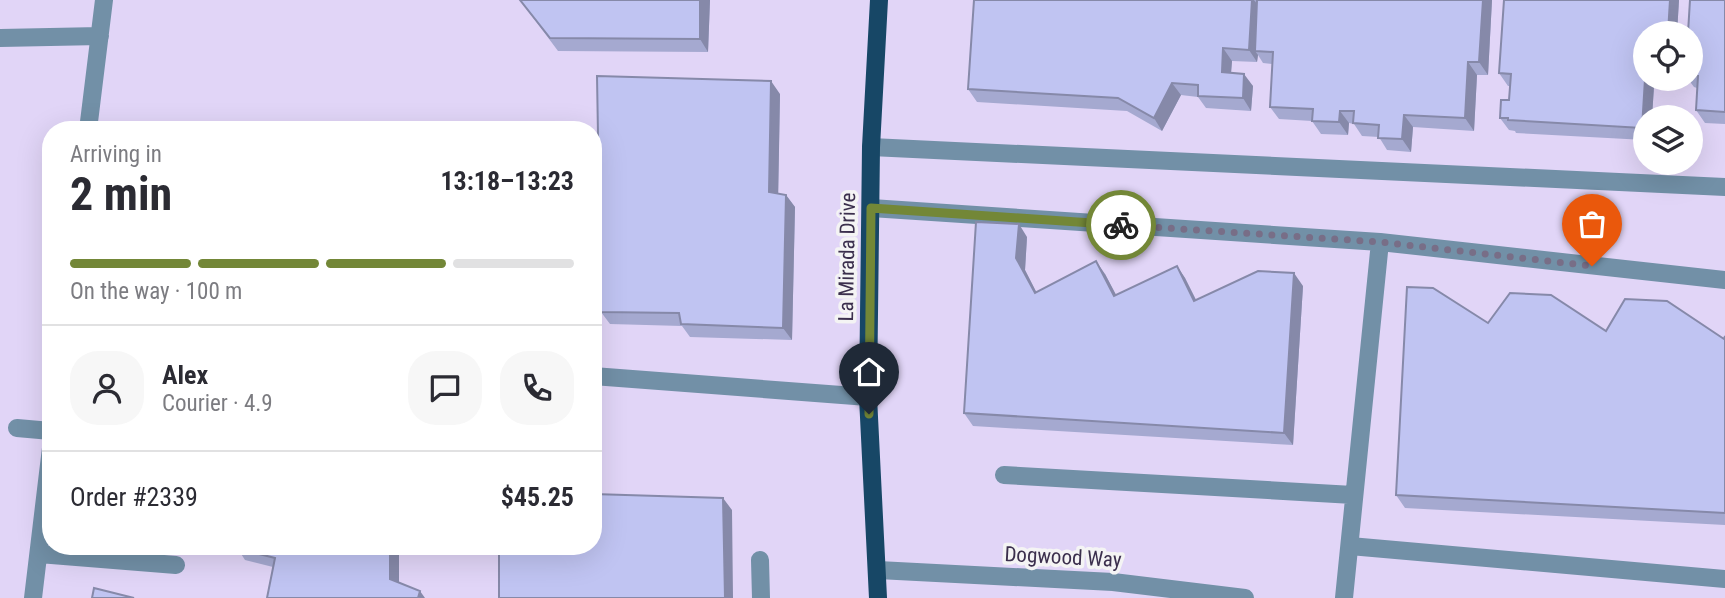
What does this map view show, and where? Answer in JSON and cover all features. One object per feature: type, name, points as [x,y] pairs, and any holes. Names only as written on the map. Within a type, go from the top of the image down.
[{"type":"main road","name":"La Mirada Drive","points":[[878,598],[868,397],[871,147],[879,0]]},
{"type":"street","points":[[89,121],[104,0]]},
{"type":"street","points":[[0,38],[100,36]]},
{"type":"street","points":[[871,147],[1725,187]]},
{"type":"street","points":[[871,208],[1380,242],[1725,280]]},
{"type":"street","points":[[1344,598],[1380,242]]},
{"type":"street","points":[[602,377],[868,397]]},
{"type":"street","points":[[17,428],[42,430]]},
{"type":"street","points":[[1004,475],[1353,495]]},
{"type":"street","points":[[33,598],[42,521]]},
{"type":"street","points":[[1350,547],[1725,579]]},
{"type":"street","points":[[38,554],[42,554]]},
{"type":"street","points":[[51,555],[176,565]]},
{"type":"street","points":[[760,560],[761,598]]},
{"type":"street","name":"Dogwood Way","points":[[878,570],[1113,582],[1245,598]]},
{"type":"shaded area","points":[[0,0],[1725,0],[1725,598],[0,598]]},
{"type":"building","points":[[520,0],[700,0],[700,39],[550,38]]},
{"type":"building","points":[[974,0],[1252,0],[1249,50],[1223,48],[1222,72],[1244,74],[1243,98],[1198,96],[1198,85],[1172,83],[1154,118],[1118,98],[968,89]]},
{"type":"building","points":[[1257,0],[1483,0],[1479,62],[1468,62],[1465,118],[1404,115],[1402,139],[1378,138],[1379,125],[1353,123],[1354,111],[1340,111],[1339,122],[1312,121],[1313,109],[1270,107],[1273,52],[1255,51]]},
{"type":"building","points":[[1504,0],[1670,0],[1669,21],[1633,21],[1633,91],[1644,91],[1643,105],[1633,105],[1633,127],[1500,118],[1501,100],[1509,100],[1511,74],[1499,73]]},
{"type":"building","points":[[1690,0],[1725,0],[1725,112],[1703,110],[1703,105],[1696,105],[1697,91],[1703,91],[1703,21],[1689,21]]},
{"type":"building","points":[[597,76],[771,81],[769,192],[786,195],[783,328],[681,324],[679,313],[602,312],[602,121],[598,121]]},
{"type":"building","points":[[976,222],[1019,224],[1016,258],[1035,293],[1096,261],[1114,296],[1177,266],[1194,301],[1258,271],[1294,273],[1284,433],[964,413]]},
{"type":"building","points":[[1407,287],[1433,288],[1488,323],[1510,293],[1551,295],[1606,331],[1625,299],[1667,301],[1724,339],[1725,336],[1725,513],[1396,495]]},
{"type":"building","points":[[602,494],[723,498],[725,598],[499,598],[499,555],[602,555]]},
{"type":"building","points":[[263,555],[390,555],[390,579],[420,591],[418,598],[267,598],[275,558]]},
{"type":"building","points":[[94,588],[134,598],[92,598]]},
{"type":"way so far","points":[[1121,225],[1380,242],[1592,266]]},
{"type":"route","points":[[869,414],[871,208],[1121,225]]}]
